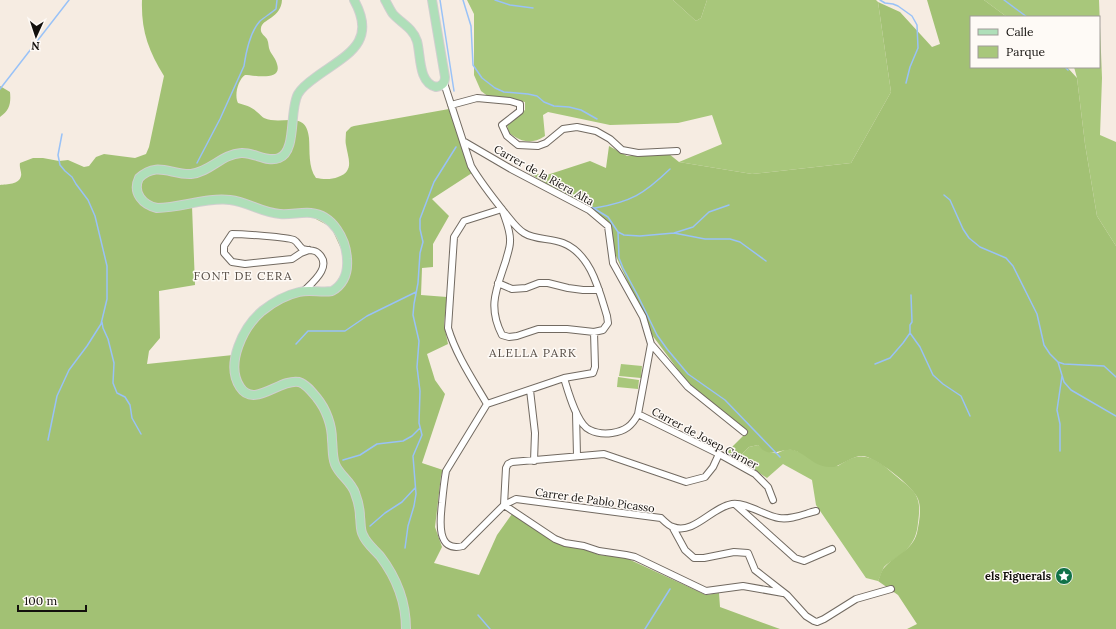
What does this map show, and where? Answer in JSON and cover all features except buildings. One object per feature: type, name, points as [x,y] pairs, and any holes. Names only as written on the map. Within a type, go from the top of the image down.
[{"type":"main road","points":[[354,0],[361,12],[363,23],[360,38],[351,51],[307,84],[299,92],[294,106],[289,146],[282,157],[279,159],[271,159],[253,154],[240,153],[230,156],[203,171],[192,174],[162,169],[150,170],[139,178],[136,185],[137,193],[149,206],[158,208],[223,199],[230,200],[272,213],[296,215],[310,213],[325,217],[332,223],[340,235],[345,245],[348,263],[345,276],[340,285],[332,291],[304,291],[294,294],[273,303],[260,313],[237,348],[235,367],[237,380],[244,392],[252,395],[260,394],[285,383],[299,382],[308,388],[318,399],[330,424],[334,462],[349,481],[355,493],[360,510],[363,535],[387,565],[393,576],[404,609],[406,629]]},
{"type":"main road","points":[[385,0],[392,13],[414,35],[418,43],[422,72],[426,81],[432,86],[441,85],[445,80],[445,70],[432,0]]},
{"type":"street","points":[[441,85],[452,105],[471,166],[490,196],[502,209],[519,229],[526,234],[563,243],[577,251],[586,263],[599,290],[607,316],[608,323],[603,330],[594,332],[544,329],[518,336],[509,337],[502,335],[497,325],[494,312],[494,297],[511,242],[502,209]]},
{"type":"street","points":[[452,105],[477,98],[510,101],[520,104],[520,111],[502,125],[507,136],[518,145],[538,146],[563,130],[577,127],[596,131],[610,139],[622,150],[638,153],[677,151]]},
{"type":"street","name":"Carrer de la Riera Alta","points":[[463,140],[511,169],[589,210],[608,226],[613,263],[643,316],[652,344],[638,414]]},
{"type":"street","points":[[487,404],[461,358],[451,338],[448,328],[454,237],[464,222],[502,209]]},
{"type":"street","points":[[304,291],[314,282],[324,265],[318,252],[300,247],[295,240],[243,234],[232,234],[224,246],[224,253],[232,262],[245,264],[292,260],[301,253],[309,250]]},
{"type":"street","points":[[498,283],[512,289],[526,288],[548,283],[568,288],[599,290]]},
{"type":"street","points":[[594,332],[595,367],[593,373],[564,378],[487,404],[446,471],[440,524],[445,541],[449,546],[456,548],[464,546],[504,505],[506,468],[508,464],[512,462],[604,454],[686,482],[705,477],[719,454]]},
{"type":"street","points":[[652,344],[688,387],[744,432]]},
{"type":"street","points":[[564,378],[576,413],[578,456]]},
{"type":"street","points":[[530,390],[535,433],[534,461]]},
{"type":"street","points":[[576,413],[589,430],[605,434],[619,432],[633,424],[638,414]]},
{"type":"street","name":"Carrer de Josep Carner","points":[[638,414],[719,454],[755,474],[768,487],[773,500]]},
{"type":"street","name":"Carrer de Pablo Picasso","points":[[504,505],[516,499],[661,518],[674,528]]},
{"type":"street","points":[[735,504],[795,558],[804,561],[832,549]]},
{"type":"street","points":[[816,511],[786,518],[778,518],[735,504],[724,506],[696,526],[674,528],[685,550],[694,558],[704,558],[734,552],[748,553],[754,570],[791,599],[810,620],[817,622],[856,599],[891,589]]},
{"type":"street","points":[[504,505],[555,539],[565,543],[584,546],[599,551],[634,557],[706,591],[744,586],[783,593]]},
{"type":"green space","points":[[142,0],[282,0],[278,11],[262,25],[261,28],[262,34],[267,39],[269,50],[276,62],[278,70],[272,75],[266,76],[245,75],[240,80],[236,96],[238,103],[253,109],[264,118],[271,120],[292,120],[303,124],[307,129],[311,164],[313,174],[316,178],[335,178],[347,171],[349,168],[349,159],[346,143],[346,132],[351,127],[449,109],[472,173],[432,199],[449,216],[433,244],[433,267],[422,268],[421,295],[447,297],[444,325],[448,344],[427,354],[435,380],[445,394],[422,463],[443,470],[435,527],[442,547],[434,563],[479,575],[497,535],[512,514],[564,546],[584,549],[599,555],[624,557],[706,595],[719,593],[720,607],[780,629],[0,629],[0,185],[12,184],[18,181],[21,174],[20,163],[33,158],[59,161],[68,160],[84,167],[89,166],[96,157],[104,154],[135,158],[146,154],[149,147],[164,76],[147,40],[144,30]],"holes":[[[227,202],[272,215],[312,217],[331,227],[343,253],[343,272],[333,287],[277,296],[262,309],[233,355],[147,364],[149,351],[160,338],[159,291],[195,285],[192,206]]]},
{"type":"green space","points":[[467,0],[673,0],[696,21],[701,18],[707,0],[876,0],[878,2],[891,92],[851,163],[752,174],[679,162],[722,144],[712,115],[678,123],[610,125],[548,112],[543,115],[545,136],[535,141],[522,140],[509,133],[507,125],[525,110],[525,102],[489,97],[481,91],[474,75],[474,14]]},
{"type":"green space","points":[[673,0],[707,0],[701,18],[696,21]]},
{"type":"green space","points":[[927,0],[984,0],[1006,16],[970,16],[970,68],[1068,68],[1077,78],[1085,144],[1097,216],[1116,246],[1116,629],[907,629],[917,624],[898,595],[878,581],[884,568],[907,549],[915,539],[920,512],[918,499],[915,494],[902,480],[884,466],[868,457],[855,457],[834,467],[827,467],[815,463],[802,454],[792,450],[770,453],[766,452],[758,445],[749,447],[737,459],[727,452],[748,431],[688,383],[652,335],[616,256],[604,218],[529,173],[547,175],[590,161],[606,168],[609,146],[627,156],[669,154],[679,162],[752,174],[851,163],[891,92],[878,2],[900,12],[932,47],[940,44]]},
{"type":"green space","points":[[984,0],[1099,0],[1100,16],[1006,16]]},
{"type":"green space","points":[[1100,26],[1102,78],[1100,135],[1116,142],[1116,246],[1097,216],[1085,144],[1077,78],[1074,68],[1100,68]]},
{"type":"green space","points":[[0,86],[10,92],[10,103],[8,109],[0,117]]},
{"type":"green space","points":[[621,364],[642,366],[641,378],[619,376]]},
{"type":"green space","points":[[618,377],[639,380],[638,389],[617,387]]},
{"type":"green space","points":[[758,445],[764,450],[772,453],[778,453],[791,449],[838,466],[850,459],[860,456],[877,461],[908,486],[918,499],[918,527],[915,538],[904,552],[884,567],[878,581],[866,578],[816,505],[812,480],[783,464],[767,478],[737,459],[749,447]]},
{"type":"waterway","points":[[0,89],[69,0]]},
{"type":"waterway","points":[[197,163],[220,119],[244,66],[251,36],[260,21],[276,9],[277,0]]},
{"type":"waterway","points":[[440,0],[454,91]]},
{"type":"waterway","points":[[463,0],[471,26],[473,65],[482,78],[495,88],[504,92],[537,96],[544,102],[554,106],[569,107],[581,110],[597,119]]},
{"type":"waterway","points":[[495,0],[510,5],[533,8]]},
{"type":"waterway","points":[[880,0],[885,3],[898,6],[912,16],[917,25],[918,48],[910,67],[906,83]]},
{"type":"waterway","points":[[1004,0],[1026,16]]},
{"type":"waterway","points":[[48,440],[57,396],[69,370],[101,324],[107,299],[107,266],[95,216],[88,200],[72,177],[60,165],[58,155],[62,134]]},
{"type":"waterway","points":[[405,548],[408,526],[416,494],[413,456],[422,435],[419,423],[420,391],[417,367],[419,341],[413,315],[418,283],[420,253],[423,242],[420,229],[420,219],[434,182],[456,147]]},
{"type":"waterway","points":[[595,208],[618,203],[636,196],[652,185],[670,169]]},
{"type":"waterway","points":[[944,195],[950,200],[963,229],[969,238],[980,247],[1006,258],[1013,266],[1037,314],[1044,345],[1050,354],[1058,362],[1064,364],[1104,366],[1116,377]]},
{"type":"waterway","points":[[674,233],[693,227],[709,212],[729,205]]},
{"type":"waterway","points":[[590,206],[608,217],[618,232],[619,258],[623,268],[657,335],[667,349],[688,374],[725,400],[780,457]]},
{"type":"waterway","points":[[618,232],[624,235],[640,236],[674,233],[705,239],[730,239],[740,242],[766,261]]},
{"type":"waterway","points":[[296,344],[308,331],[345,331],[367,316],[416,292]]},
{"type":"waterway","points":[[911,295],[912,322],[910,325],[910,333],[920,347],[933,375],[961,396],[970,416]]},
{"type":"waterway","points":[[102,322],[114,363],[113,383],[117,393],[125,397],[130,405],[132,418],[141,434]]},
{"type":"waterway","points":[[875,364],[890,358],[910,333]]},
{"type":"waterway","points":[[1058,362],[1064,382],[1071,390],[1116,416]]},
{"type":"waterway","points":[[1060,451],[1060,424],[1057,410],[1062,376]]},
{"type":"waterway","points":[[343,460],[360,455],[377,444],[403,441],[412,436],[420,428]]},
{"type":"waterway","points":[[370,526],[385,513],[402,502],[415,488]]},
{"type":"waterway","points":[[645,629],[670,589]]},
{"type":"waterway","points":[[478,615],[490,629]]},
{"type":"place","name":"els Figuerals","points":[[1064,576]]},
{"type":"district","name":"FONT DE CERA","points":[[243,276]]},
{"type":"district","name":"ALELLA PARK","points":[[533,353]]}]
